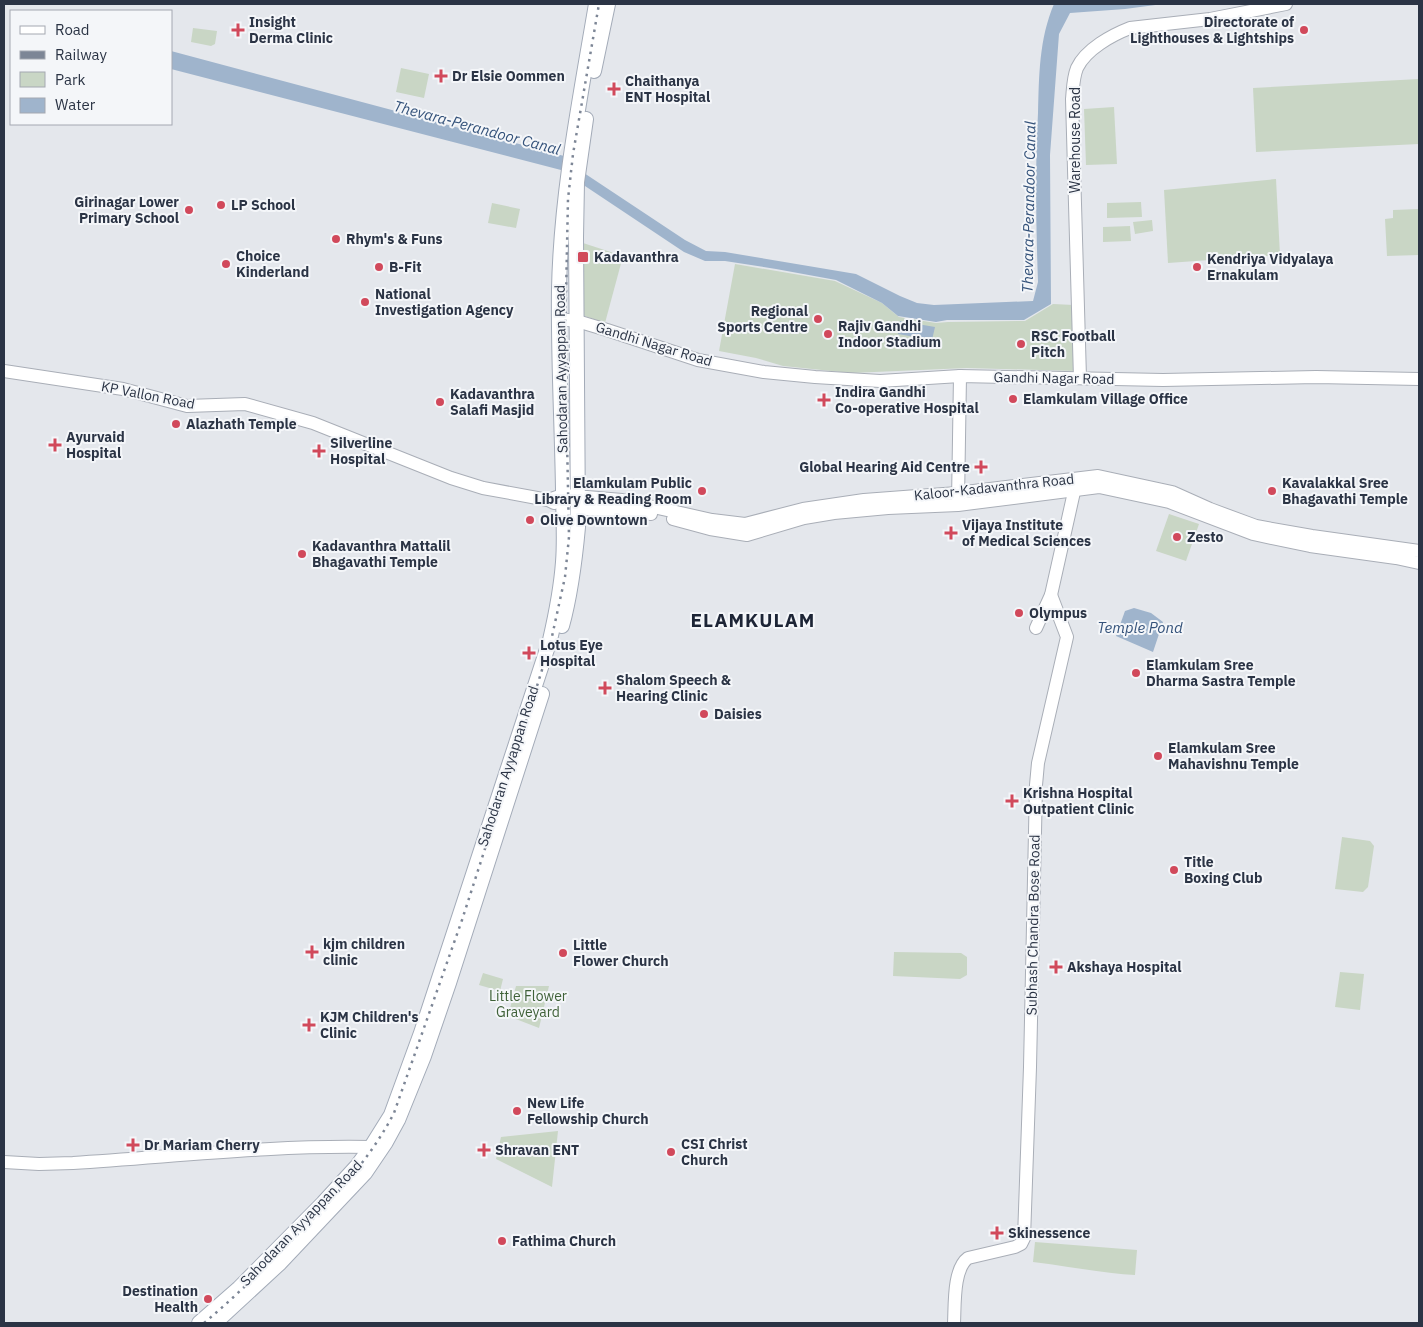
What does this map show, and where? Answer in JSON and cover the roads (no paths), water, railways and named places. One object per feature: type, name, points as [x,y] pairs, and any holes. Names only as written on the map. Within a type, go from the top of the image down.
[{"type":"main road","name":"Sahodaran Ayyappan Road","points":[[215,1323],[280,1263],[365,1173],[386,1142],[394,1118],[438,1015],[550,640],[559,599],[564,560],[559,319],[563,232],[596,4]]},
{"type":"main road","name":"Sahodaran Ayyappan Road","points":[[575,156],[608,4]]},
{"type":"main road","name":"Sahodaran Ayyappan Road","points":[[497,819],[558,642],[568,603],[576,556],[578,502],[577,321],[572,180]]},
{"type":"main road","points":[[563,502],[578,502]]},
{"type":"main road","name":"Sahodaran Ayyappan Road","points":[[199,1323],[239,1288],[303,1224],[357,1166],[394,1118]]},
{"type":"street","name":"Warehouse Road","points":[[1080,378],[1072,99],[1078,68],[1085,57],[1099,46],[1130,28],[1210,20],[1286,4]]},
{"type":"street","name":"Gandhi Nagar Road","points":[[559,319],[577,321],[698,360],[785,375],[880,381],[960,376],[1163,380],[1316,377],[1419,379]]},
{"type":"street","name":"KP Vallon Road","points":[[4,371],[123,389],[187,406],[245,404],[313,423],[451,478],[475,485],[563,502]]},
{"type":"street","points":[[957,499],[960,376]]},
{"type":"street","name":"Kaloor-Kadavanthra Road","points":[[578,502],[643,512],[710,529],[747,535],[804,518],[1076,484],[1098,476],[1172,492],[1210,509],[1256,526],[1311,541],[1419,563]]},
{"type":"street","points":[[1036,628],[1051,595],[1076,484]]},
{"type":"street","name":"Kaloor-Kadavanthra Road","points":[[1311,541],[1419,551]]},
{"type":"street","name":"Subhash Chandra Bose Road","points":[[954,1323],[955,1292],[964,1261],[968,1258],[1015,1247],[1021,1244],[1024,1238],[1038,763],[1067,638],[1051,595]]},
{"type":"street","points":[[4,1162],[73,1163],[328,1146],[371,1147]]},
{"type":"water","name":"Thevara-Perandoor Canal","points":[[1054,4],[1163,4],[1070,13],[1059,34],[1050,155],[1051,304],[1024,320],[947,320],[936,322],[898,316],[882,303],[836,280],[725,261],[705,261],[684,252],[561,170],[172,69],[172,51],[564,156],[581,171],[685,240],[706,251],[725,252],[856,274],[917,303],[934,305],[1033,301],[1038,282],[1036,177],[1040,71],[1045,31]]},
{"type":"water","points":[[900,321],[935,327],[932,340],[898,334]]},
{"type":"water","name":"Temple Pond","points":[[1134,608],[1151,613],[1163,622],[1153,652],[1116,636],[1125,611]]},
{"type":"railway","points":[[204,1323],[305,1227],[347,1182],[372,1149],[394,1113],[462,920],[551,641],[565,577],[569,537],[565,343],[568,199],[573,154],[599,4]]},
{"type":"place","name":"Insight Derma Clinic","points":[[238,30]]},
{"type":"place","name":"Directorate of Lighthouses & Lightships","points":[[1304,30]]},
{"type":"place","name":"Dr Elsie Oommen","points":[[441,76]]},
{"type":"place","name":"Chaithanya ENT Hospital","points":[[614,89]]},
{"type":"place","name":"LP School","points":[[221,205]]},
{"type":"place","name":"Girinagar Lower Primary School","points":[[189,210]]},
{"type":"place","name":"Rhym's & Funs","points":[[336,239]]},
{"type":"place","name":"Kadavanthra","points":[[583,257]]},
{"type":"place","name":"Choice Kinderland","points":[[226,264]]},
{"type":"place","name":"B-Fit","points":[[379,267]]},
{"type":"place","name":"Kendriya Vidyalaya Ernakulam","points":[[1197,267]]},
{"type":"place","name":"National Investigation Agency","points":[[365,302]]},
{"type":"place","name":"Regional Sports Centre","points":[[818,319]]},
{"type":"place","name":"Rajiv Gandhi Indoor Stadium","points":[[828,334]]},
{"type":"place","name":"RSC Football Pitch","points":[[1021,344]]},
{"type":"place","name":"Elamkulam Village Office","points":[[1013,399]]},
{"type":"place","name":"Indira Gandhi Co-operative Hospital","points":[[824,400]]},
{"type":"place","name":"Kadavanthra Salafi Masjid","points":[[440,402]]},
{"type":"place","name":"Alazhath Temple","points":[[176,424]]},
{"type":"place","name":"Ayurvaid Hospital","points":[[55,445]]},
{"type":"place","name":"Silverline Hospital","points":[[319,451]]},
{"type":"place","name":"Global Hearing Aid Centre","points":[[981,467]]},
{"type":"place","name":"Elamkulam Public Library & Reading Room","points":[[702,491]]},
{"type":"place","name":"Kavalakkal Sree Bhagavathi Temple","points":[[1272,491]]},
{"type":"place","name":"Olive Downtown","points":[[530,520]]},
{"type":"place","name":"Vijaya Institute of Medical Sciences","points":[[951,533]]},
{"type":"place","name":"Zesto","points":[[1177,537]]},
{"type":"place","name":"Kadavanthra Mattalil Bhagavathi Temple","points":[[302,554]]},
{"type":"place","name":"Olympus","points":[[1019,613]]},
{"type":"place","name":"Lotus Eye Hospital","points":[[529,653]]},
{"type":"place","name":"Elamkulam Sree Dharma Sastra Temple","points":[[1136,673]]},
{"type":"place","name":"Shalom Speech & Hearing Clinic","points":[[605,688]]},
{"type":"place","name":"Daisies","points":[[704,714]]},
{"type":"place","name":"Elamkulam Sree Mahavishnu Temple","points":[[1158,756]]},
{"type":"place","name":"Krishna Hospital Outpatient Clinic","points":[[1012,801]]},
{"type":"place","name":"Title Boxing Club","points":[[1174,870]]},
{"type":"place","name":"kjm children clinic","points":[[312,952]]},
{"type":"place","name":"Little Flower Church","points":[[563,953]]},
{"type":"place","name":"Akshaya Hospital","points":[[1056,967]]},
{"type":"place","name":"KJM Children's Clinic","points":[[309,1025]]},
{"type":"place","name":"New Life Fellowship Church","points":[[517,1111]]},
{"type":"place","name":"Dr Mariam Cherry","points":[[133,1145]]},
{"type":"place","name":"Shravan ENT","points":[[484,1150]]},
{"type":"place","name":"CSI Christ Church","points":[[671,1152]]},
{"type":"place","name":"Skinessence","points":[[997,1233]]},
{"type":"place","name":"Fathima Church","points":[[502,1241]]},
{"type":"place","name":"Destination Health","points":[[208,1299]]},
{"type":"district","name":"ELAMKULAM","points":[[753,620]]},
{"type":"park label","name":"Little Flower Graveyard","points":[[528,1004]]}]
